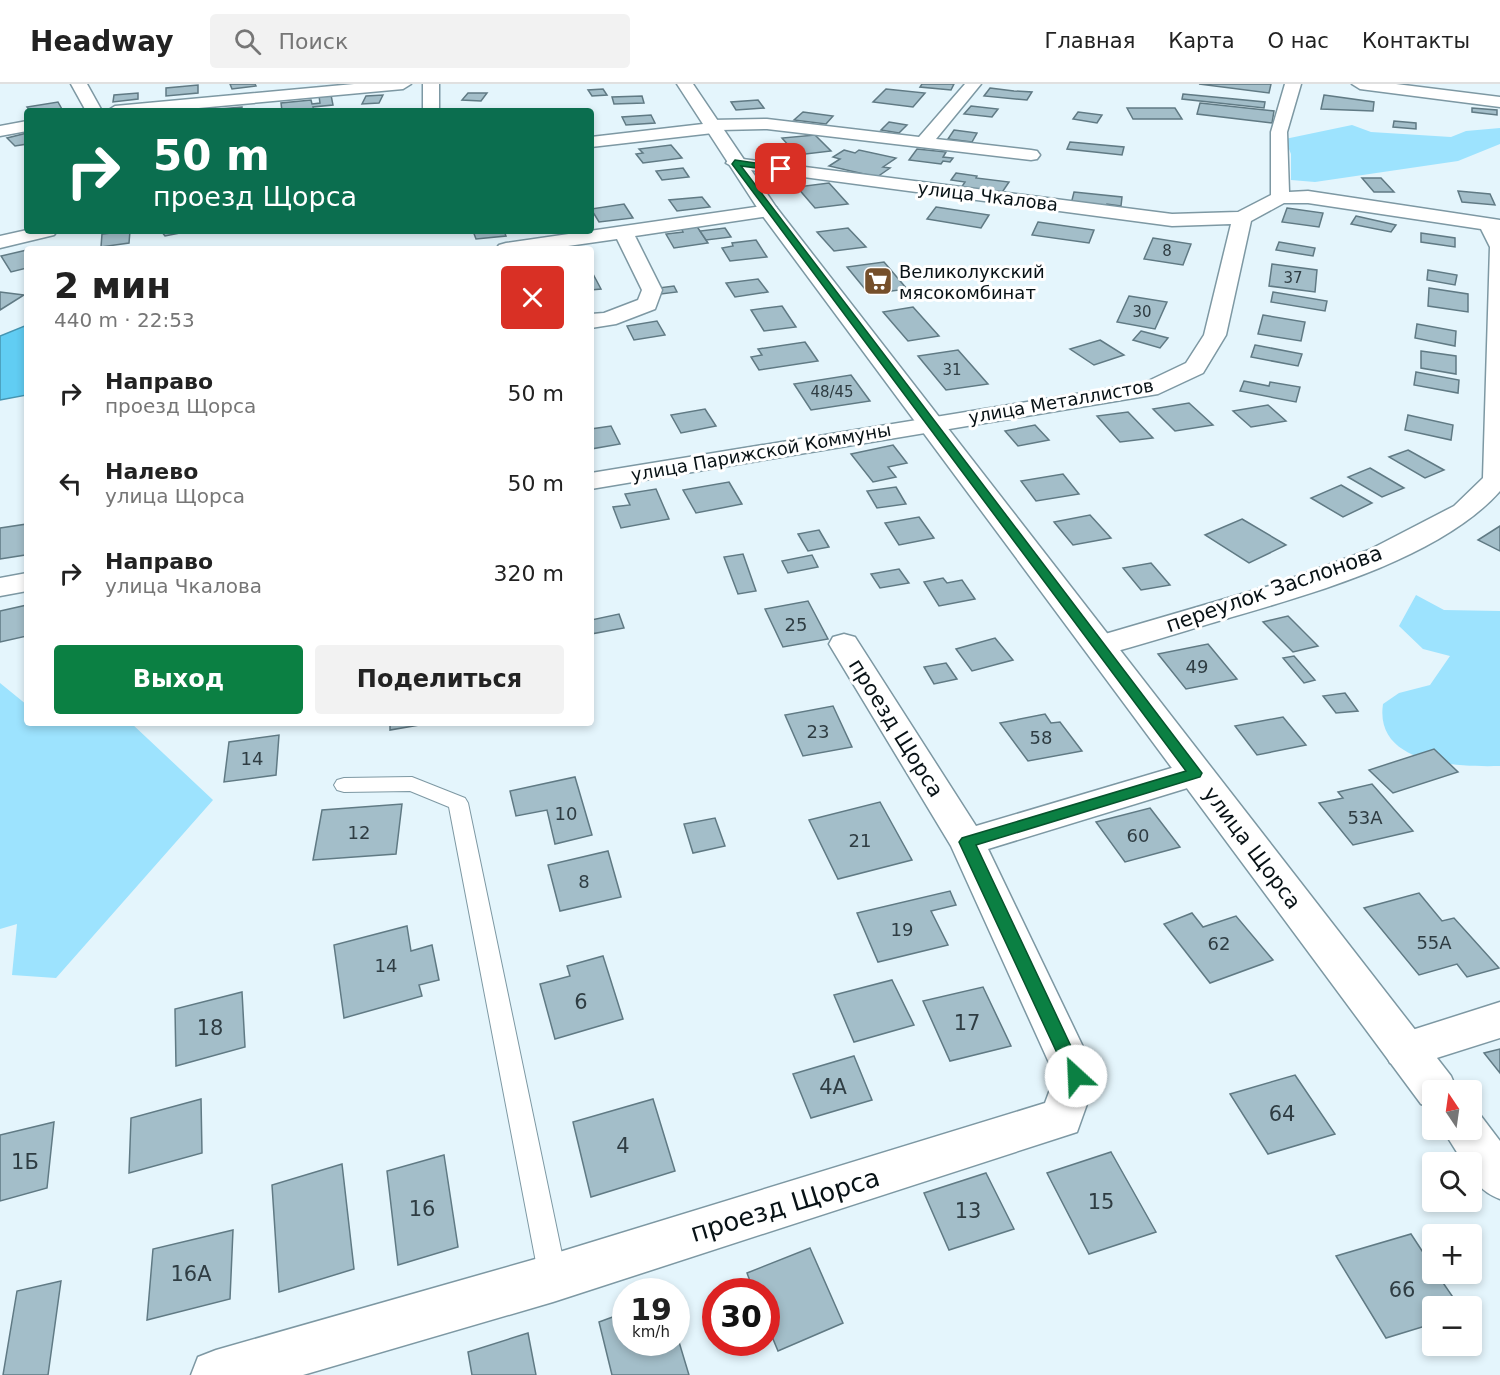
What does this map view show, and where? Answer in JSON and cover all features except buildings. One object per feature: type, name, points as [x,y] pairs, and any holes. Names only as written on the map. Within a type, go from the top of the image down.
[{"type":"street","points":[[79,84],[92,108]]},
{"type":"street","points":[[147,108],[403,84]]},
{"type":"street","points":[[431,84],[431,108]]},
{"type":"street","name":"улица Щорса","points":[[685,84],[735,163],[769,211],[1428,1080]]},
{"type":"street","points":[[923,143],[973,84]]},
{"type":"street","points":[[1280,198],[1279,132],[1293,84]]},
{"type":"street","points":[[1360,84],[1500,102]]},
{"type":"street","points":[[1484,100],[1491,84]]},
{"type":"street","points":[[594,142],[712,126],[766,124],[1030,155]]},
{"type":"street","points":[[0,131],[24,127]]},
{"type":"street","name":"улица Чкалова","points":[[735,163],[1172,220],[1242,218]]},
{"type":"street","points":[[1242,218],[1280,198],[1308,197],[1494,225]]},
{"type":"street","points":[[527,246],[769,211]]},
{"type":"street","name":"улица Металлистов","points":[[931,423],[1150,388],[1195,368],[1215,335],[1242,218]]},
{"type":"street","name":"переулок Заслонова","points":[[1099,646],[1313,580],[1387,552],[1466,511],[1496,480],[1500,247],[1494,225]]},
{"type":"street","points":[[599,320],[647,304],[652,290],[623,232]]},
{"type":"street","points":[[0,242],[34,234]]},
{"type":"street","name":"улица Парижской Коммуны","points":[[594,480],[931,423]]},
{"type":"street","points":[[0,587],[24,583]]},
{"type":"street","name":"проезд Щорса","points":[[216,1375],[553,1278],[1062,1118],[1076,1076],[967,842],[844,644]]},
{"type":"street","points":[[967,842],[1195,773]]},
{"type":"street","points":[[1405,1050],[1500,1020]]},
{"type":"street","points":[[1473,1140],[1500,1176]]},
{"type":"lane","points":[[344,785],[412,784],[458,803],[553,1278]]},
{"type":"shaded area","points":[[1352,125],[1371,132],[1451,137],[1466,131],[1500,128],[1500,144],[1458,161],[1315,182],[1291,180],[1291,154],[1285,139]]},
{"type":"shaded area","points":[[24,326],[24,396],[0,400],[0,336]]},
{"type":"shaded area","points":[[1416,595],[1444,610],[1500,611],[1500,766],[1442,763],[1422,758],[1405,751],[1392,740],[1384,724],[1383,704],[1399,693],[1430,685],[1450,656],[1423,649],[1399,626]]},
{"type":"shaded area","points":[[0,683],[24,703],[24,726],[134,726],[213,800],[56,978],[12,975],[17,924],[0,929]]},
{"type":"place","name":"Великолукский мясокомбинат","points":[[878,281]]},
{"type":"route","points":[[781,169],[735,163],[1195,773],[967,842],[1076,1076]]}]
